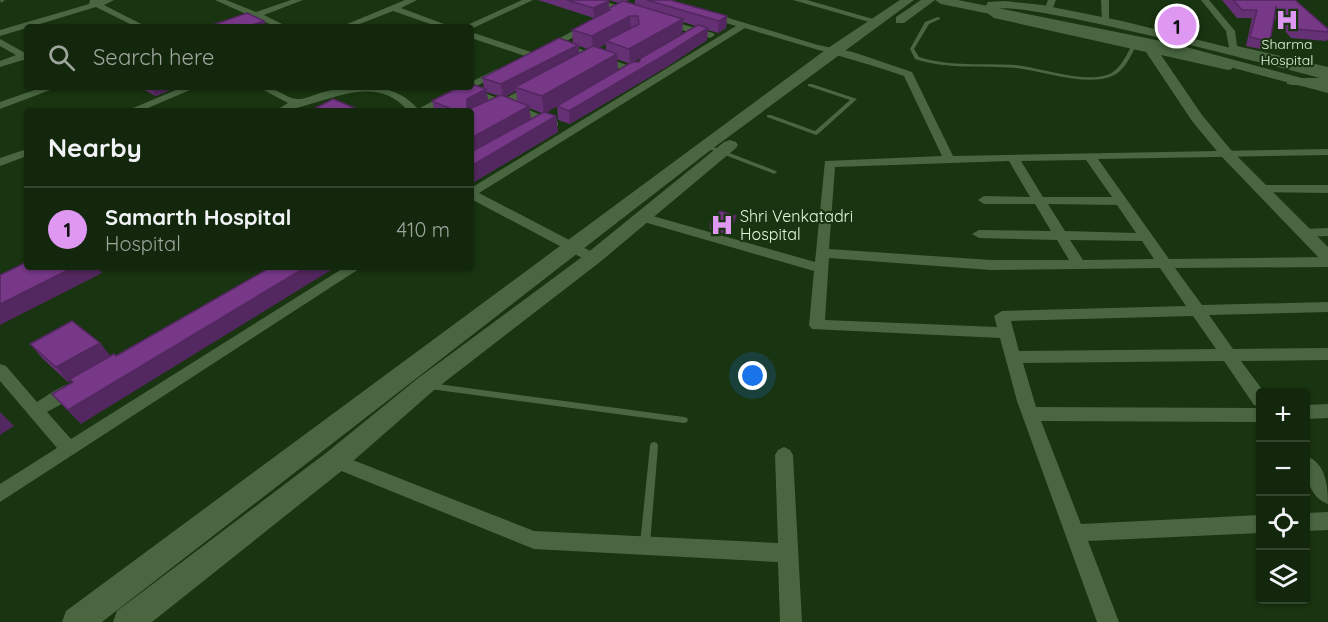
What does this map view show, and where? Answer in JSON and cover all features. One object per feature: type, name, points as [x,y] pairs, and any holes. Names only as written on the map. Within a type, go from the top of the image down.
[{"type":"main road","points":[[128,622],[335,461],[425,385],[593,258],[642,217],[714,149],[769,116],[810,85],[876,21],[908,0]]},
{"type":"main road","points":[[941,0],[991,7],[1328,82]]},
{"type":"main road","points":[[973,0],[991,7]]},
{"type":"main road","points":[[77,622],[573,247],[714,149],[842,53],[934,9]]},
{"type":"main road","points":[[1146,43],[1328,89]]},
{"type":"street","points":[[27,24],[93,2],[110,0]]},
{"type":"street","points":[[219,0],[277,24]]},
{"type":"street","points":[[232,24],[299,0]]},
{"type":"street","points":[[352,24],[413,0]]},
{"type":"street","points":[[474,24],[529,0]]},
{"type":"street","points":[[592,0],[643,15]]},
{"type":"street","points":[[521,60],[640,0]]},
{"type":"street","points":[[797,0],[876,21]]},
{"type":"street","points":[[1105,0],[1106,21]]},
{"type":"street","points":[[1205,0],[1230,31],[1234,49]]},
{"type":"street","points":[[93,2],[137,24]]},
{"type":"street","points":[[991,7],[1016,4],[1050,5],[1106,21],[1328,70]]},
{"type":"street","points":[[393,8],[439,24]]},
{"type":"street","points":[[701,12],[908,74],[949,159]]},
{"type":"street","points":[[654,18],[721,39]]},
{"type":"street","points":[[0,33],[24,25]]},
{"type":"street","points":[[474,192],[744,25]]},
{"type":"street","points":[[677,42],[696,31]]},
{"type":"street","points":[[474,36],[531,55]]},
{"type":"street","points":[[0,42],[24,56]]},
{"type":"street","points":[[556,43],[588,59],[656,79]]},
{"type":"street","points":[[1146,43],[1197,118],[1226,153],[1328,257]]},
{"type":"street","points":[[1234,49],[1328,75]]},
{"type":"street","points":[[588,59],[603,51]]},
{"type":"street","points":[[0,64],[24,57]]},
{"type":"street","points":[[474,84],[511,65]]},
{"type":"street","points":[[474,120],[543,82]]},
{"type":"street","points":[[0,106],[45,90]]},
{"type":"street","points":[[139,108],[184,90]]},
{"type":"street","points":[[269,90],[296,103]]},
{"type":"street","points":[[286,108],[327,90]]},
{"type":"street","points":[[311,97],[339,91],[374,90],[400,98],[409,103],[412,108]]},
{"type":"street","points":[[427,108],[462,90]]},
{"type":"street","points":[[474,90],[572,131]]},
{"type":"street","points":[[1005,333],[817,325],[829,164],[949,159],[1328,152]]},
{"type":"street","points":[[0,162],[24,153]]},
{"type":"street","points":[[1090,157],[1256,394]]},
{"type":"street","points":[[1013,158],[1079,265]]},
{"type":"street","points":[[1260,189],[1328,189]]},
{"type":"street","points":[[474,196],[593,258]]},
{"type":"street","points":[[984,200],[1121,201]]},
{"type":"street","points":[[642,217],[821,268]]},
{"type":"street","points":[[1303,233],[1328,232]]},
{"type":"street","points":[[979,234],[1146,237]]},
{"type":"street","points":[[822,253],[991,265],[1166,266],[1328,262]]},
{"type":"street","points":[[0,494],[350,270]]},
{"type":"street","points":[[1108,622],[1030,414],[1001,318],[1005,315],[1328,307]]},
{"type":"street","points":[[1012,357],[1328,354]]},
{"type":"street","points":[[0,370],[69,450]]},
{"type":"street","points":[[35,411],[86,382]]},
{"type":"street","points":[[1310,412],[1328,411]]},
{"type":"street","points":[[1030,414],[1256,415]]},
{"type":"street","points":[[784,454],[791,622]]},
{"type":"street","points":[[335,461],[534,540],[788,553]]},
{"type":"street","points":[[1310,471],[1328,496]]},
{"type":"street","points":[[1310,522],[1328,521]]},
{"type":"street","points":[[1075,533],[1256,524]]},
{"type":"lane","points":[[934,9],[912,49],[917,58],[936,63],[1019,67],[1086,76],[1107,76],[1146,43]]},
{"type":"lane","points":[[769,116],[816,133],[854,99],[810,85]]},
{"type":"lane","points":[[714,149],[774,172]]},
{"type":"lane","points":[[425,385],[684,420]]},
{"type":"lane","points":[[645,546],[654,446]]},
{"type":"building","points":[[567,0],[607,0],[609,1],[593,8]]},
{"type":"building","points":[[647,0],[670,0],[727,16],[719,21]]},
{"type":"building","points":[[1233,0],[1295,0],[1328,29],[1328,32],[1296,29],[1276,7],[1270,42],[1250,37],[1257,10],[1242,10]]},
{"type":"building","points":[[623,1],[683,19],[629,49],[606,41],[639,24],[638,16],[630,16],[592,36],[572,30]]},
{"type":"building","points":[[247,13],[264,21],[256,24],[216,24]]},
{"type":"building","points":[[698,25],[708,28],[569,111],[557,106],[632,62],[639,62],[641,58]]},
{"type":"building","points":[[559,38],[578,45],[501,84],[482,78]]},
{"type":"building","points":[[593,46],[617,54],[542,96],[515,87]]},
{"type":"building","points":[[474,85],[486,89],[467,99],[467,108],[449,108],[432,101],[453,90],[474,90]]},
{"type":"building","points":[[501,95],[529,106],[474,136],[474,108],[472,108]]},
{"type":"building","points":[[333,99],[355,108],[316,108]]},
{"type":"building","points":[[544,112],[556,116],[474,164],[474,150]]},
{"type":"building","points":[[720,211],[736,216],[725,229],[710,224]]},
{"type":"building","points":[[24,263],[24,270],[68,270],[0,304],[0,275]]},
{"type":"building","points":[[266,270],[301,270],[68,410],[52,394],[73,382],[70,379],[114,354],[116,356]]},
{"type":"building","points":[[72,321],[100,343],[56,367],[30,344]]},
{"type":"place","name":"Sharma Hospital","points":[[1287,20]]},
{"type":"place","name":"Samarth Hospital","points":[[1177,26]]},
{"type":"place","name":"Shri Venkatadri Hospital","points":[[722,225]]}]
